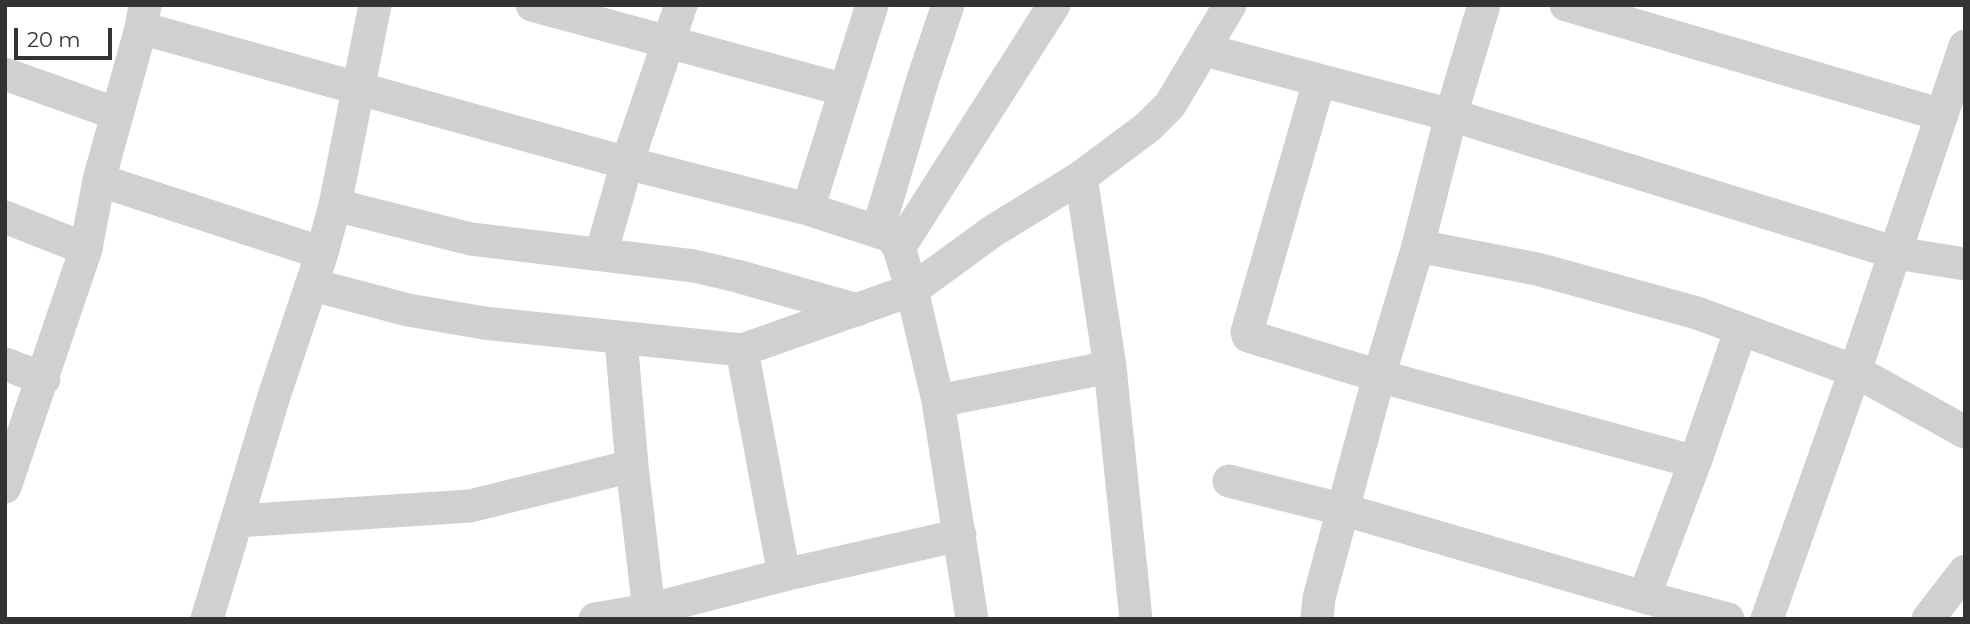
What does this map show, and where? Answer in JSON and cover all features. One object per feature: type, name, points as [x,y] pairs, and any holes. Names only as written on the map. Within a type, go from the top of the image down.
[{"type":"street","points":[[207,619],[274,396],[322,253],[335,205],[376,5]]},
{"type":"street","points":[[532,5],[845,90]]},
{"type":"street","points":[[601,254],[626,163],[681,5]]},
{"type":"street","points":[[808,209],[872,5]]},
{"type":"street","points":[[948,5],[923,79],[888,239],[912,290],[938,401],[972,619]]},
{"type":"street","points":[[888,239],[1054,5]]},
{"type":"street","points":[[313,285],[408,310],[484,323],[741,351],[912,290],[993,231],[1081,177],[1148,127],[1170,105],[1230,5]]},
{"type":"street","points":[[1317,619],[1319,598],[1345,510],[1379,376],[1418,246],[1451,115],[1484,5]]},
{"type":"street","points":[[1566,5],[1942,115]]},
{"type":"street","points":[[5,487],[44,379],[86,249],[99,180],[143,17],[359,88],[626,163],[808,209],[888,239]]},
{"type":"street","points":[[1767,619],[1896,253],[1965,46]]},
{"type":"street","points":[[1205,50],[1451,115],[1896,253],[1965,264]]},
{"type":"street","points":[[5,74],[117,114]]},
{"type":"street","points":[[1319,82],[1248,336],[1379,376],[1695,462]]},
{"type":"street","points":[[1081,177],[1110,367],[1136,619]]},
{"type":"street","points":[[99,180],[322,253]]},
{"type":"street","points":[[335,205],[471,239],[694,266],[857,310]]},
{"type":"street","points":[[5,217],[86,249]]},
{"type":"street","points":[[1418,246],[1536,269],[1697,313],[1855,371],[1965,432]]},
{"type":"street","points":[[1644,597],[1741,329]]},
{"type":"street","points":[[621,339],[649,615]]},
{"type":"street","points":[[741,351],[784,575]]},
{"type":"street","points":[[5,364],[44,379]]},
{"type":"street","points":[[938,401],[1110,367]]},
{"type":"street","points":[[237,521],[470,506],[632,466]]},
{"type":"street","points":[[1229,481],[1345,510],[1711,616]]},
{"type":"street","points":[[595,619],[649,615],[784,575],[960,536]]},
{"type":"street","points":[[1928,619],[1965,571]]}]
